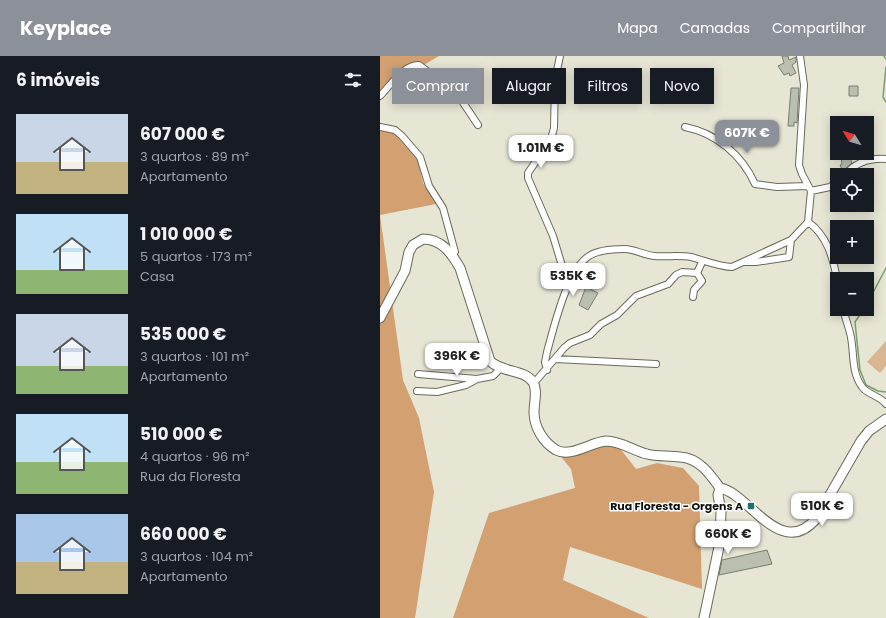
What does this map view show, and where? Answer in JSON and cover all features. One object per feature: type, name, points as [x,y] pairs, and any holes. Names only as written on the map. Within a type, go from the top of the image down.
[{"type":"street","points":[[560,56],[555,80],[554,128],[551,139],[528,173],[528,178],[553,236],[562,269],[569,282]]},
{"type":"street","points":[[744,262],[753,256],[791,240],[808,222],[810,188],[799,165],[804,85],[800,56]]},
{"type":"street","points":[[380,96],[407,68],[414,64],[418,65],[458,95],[478,125]]},
{"type":"street","points":[[380,127],[395,130],[420,157],[429,186],[443,208],[455,252],[453,256]]},
{"type":"street","points":[[685,127],[704,133],[728,148],[740,158],[755,184],[777,188],[830,187]]},
{"type":"street","points":[[853,168],[863,162],[886,159]]},
{"type":"street","points":[[808,222],[817,228],[827,244],[834,259],[836,272]]},
{"type":"street","points":[[380,318],[405,271],[409,252],[418,241],[423,238],[436,241],[453,256],[460,268],[487,356],[490,361],[500,369],[523,375],[534,383],[536,389],[534,412],[535,423],[539,432],[548,444],[555,449],[571,451],[607,441],[615,442],[646,454],[682,456],[691,459],[705,468],[720,488],[729,491],[761,519],[784,530],[801,531],[809,527],[816,519],[861,441],[869,431],[886,419]]},
{"type":"street","points":[[547,370],[545,362],[547,352],[569,282],[584,260],[591,255],[606,251],[627,249],[643,255],[685,256],[702,262],[713,262],[726,267],[744,262],[756,262],[789,257],[791,240]]},
{"type":"street","points":[[697,274],[702,262]]},
{"type":"street","points":[[534,383],[570,343],[590,335],[601,324],[617,315],[636,296],[656,290],[668,284],[676,275],[682,272],[697,274],[702,281],[694,290],[693,297]]},
{"type":"street","points":[[845,316],[851,335],[853,365],[861,385],[864,389],[883,400],[886,404]]},
{"type":"street","points":[[555,359],[656,364]]},
{"type":"street","points":[[418,374],[477,379],[493,376],[500,369]]},
{"type":"street","points":[[417,391],[437,392],[466,385],[477,379]]},
{"type":"street","points":[[704,618],[720,542],[721,511],[718,495],[720,488]]},
{"type":"shaded area","points":[[380,56],[439,56],[419,68],[392,68],[392,84],[385,88],[380,95]]},
{"type":"shaded area","points":[[380,129],[393,132],[417,157],[423,183],[436,204],[380,215]]},
{"type":"shaded area","points":[[380,215],[403,380],[419,418],[434,492],[415,618],[380,618]]},
{"type":"shaded area","points":[[886,341],[886,366],[880,373],[867,362]]},
{"type":"shaded area","points":[[615,442],[636,469],[657,463],[683,468],[699,486],[702,589],[570,547],[563,580],[649,618],[453,618],[489,513],[575,488],[571,469],[555,449]]},
{"type":"building","points":[[782,56],[788,56],[789,60],[796,57],[796,62],[792,65],[796,73],[790,76],[789,73],[784,75],[778,66],[784,63]]},
{"type":"building","points":[[849,86],[858,86],[858,96],[849,96]]},
{"type":"building","points":[[791,88],[799,88],[797,123],[794,122],[794,126],[788,126]]},
{"type":"building","points":[[841,160],[851,160],[852,163],[846,168],[842,168],[840,165],[842,164]]},
{"type":"building","points":[[586,287],[598,293],[588,310],[579,305]]},
{"type":"building","points":[[767,550],[772,564],[719,575],[722,560]]},
{"type":"waterway","points":[[886,67],[883,97],[886,102]]},
{"type":"waterway","points":[[874,291],[886,268]]},
{"type":"waterway","points":[[859,316],[855,322],[860,370],[866,385],[878,391],[886,392]]},
{"type":"place","name":"Rua Floresta - Orgens A","points":[[751,506]]}]
